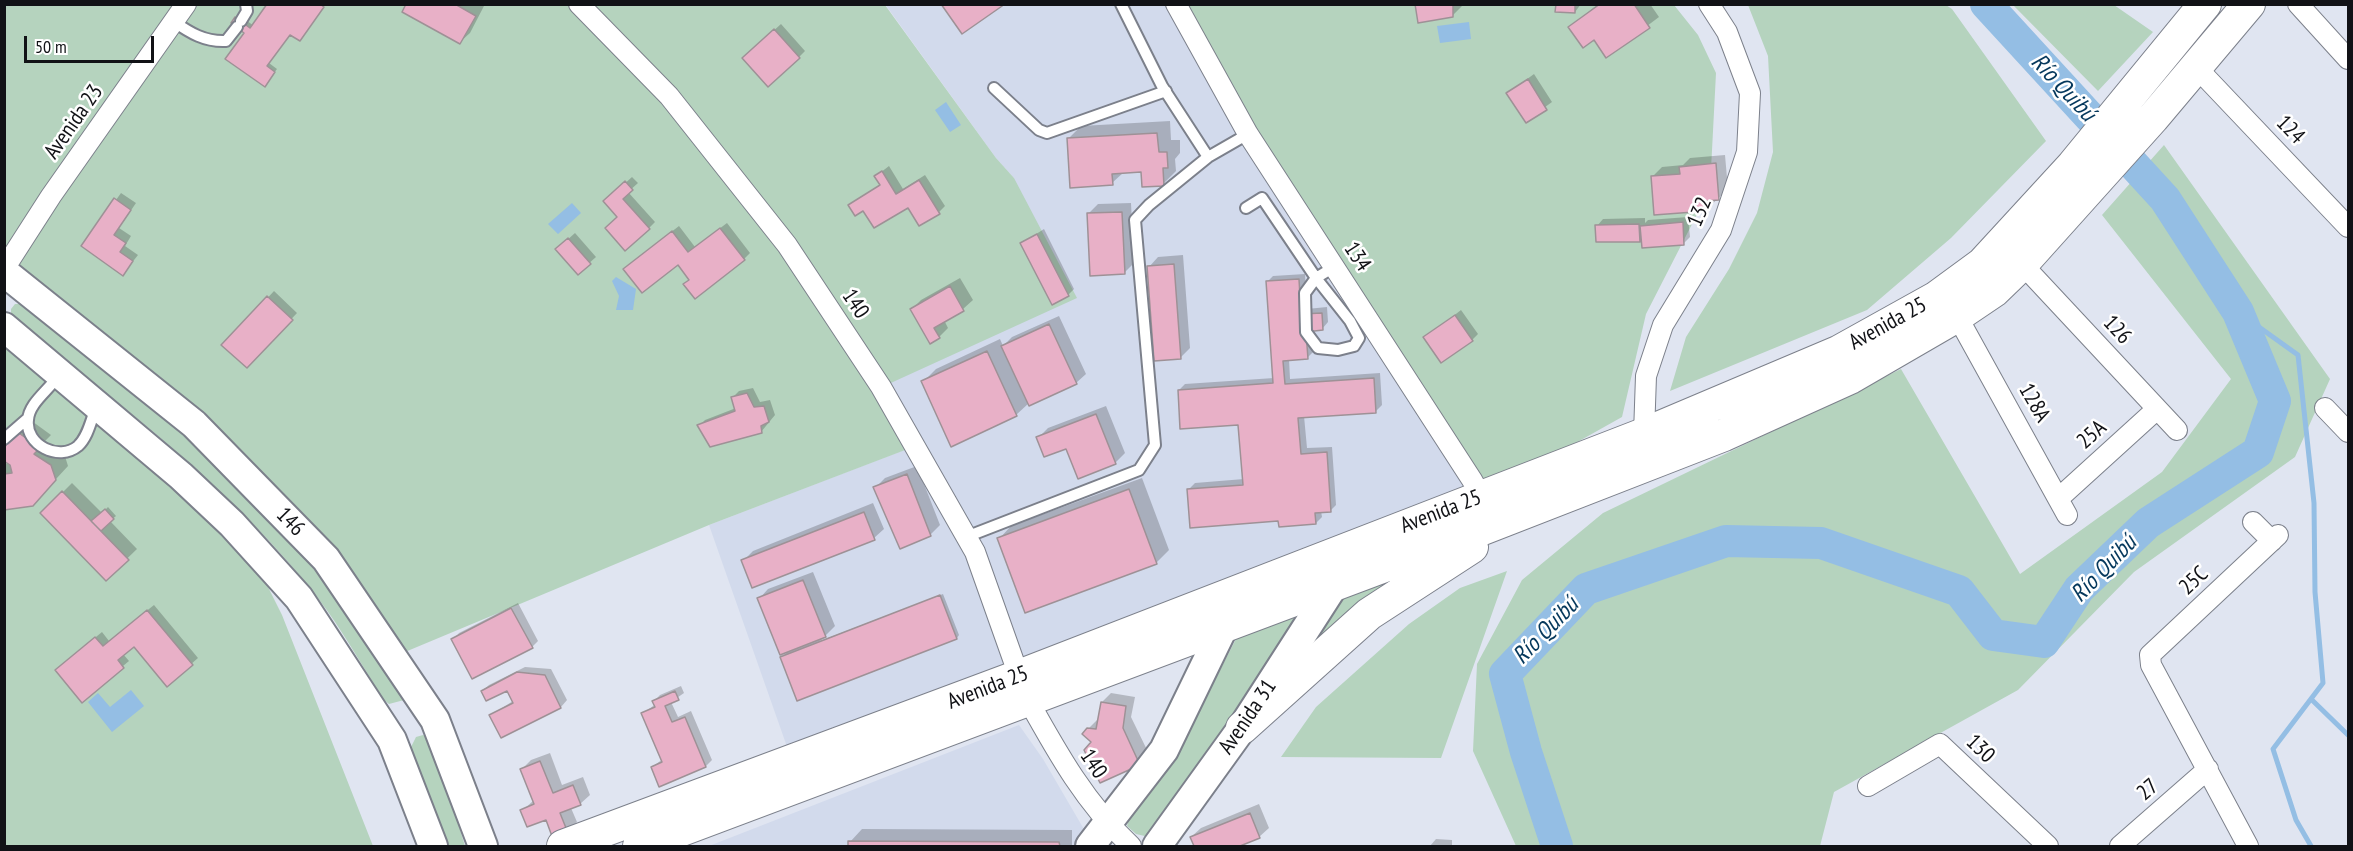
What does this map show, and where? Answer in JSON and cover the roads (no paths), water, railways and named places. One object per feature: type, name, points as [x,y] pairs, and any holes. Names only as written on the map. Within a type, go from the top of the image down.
[{"type":"main road","name":"Avenida 25","points":[[563,846],[1024,688],[1225,624],[1334,585],[1724,435],[1850,378],[1957,316],[1994,291],[2022,264],[2083,175],[2126,102],[2205,4]]},
{"type":"main road","name":"Avenida 25","points":[[639,846],[1024,688],[1257,584],[1644,434],[1838,352],[1937,297],[1982,264],[2083,175],[2153,118],[2249,4]]},
{"type":"main road","name":"146","points":[[4,270],[194,424],[326,559],[435,720],[483,846]]},
{"type":"main road","name":"146","points":[[4,327],[181,476],[232,524],[299,598],[392,740],[433,846]]},
{"type":"main road","points":[[1242,728],[1369,614],[1470,548],[1594,485]]},
{"type":"main road","points":[[1090,846],[1164,750],[1225,624],[1257,584]]},
{"type":"main road","name":"Avenida 31","points":[[1157,846],[1242,728],[1334,585]]},
{"type":"main road","points":[[392,740],[409,717],[420,715],[435,720]]},
{"type":"street","name":"140","points":[[579,4],[669,96],[787,245],[881,387],[975,552],[1024,688],[1070,775],[1107,824],[1131,846]]},
{"type":"street","name":"134","points":[[1176,4],[1248,134],[1481,496]]},
{"type":"street","name":"132","points":[[1644,434],[1646,376],[1663,326],[1721,230],[1747,152],[1750,93],[1727,32],[1709,4]]},
{"type":"street","points":[[2298,4],[2349,59]]},
{"type":"street","name":"Avenida 23","points":[[4,270],[51,196],[180,10]]},
{"type":"street","name":"124","points":[[2196,67],[2349,227]]},
{"type":"street","name":"126","points":[[2022,264],[2177,430]]},
{"type":"street","name":"128A","points":[[1957,316],[2063,506]]},
{"type":"street","points":[[2325,408],[2349,432]]},
{"type":"street","name":"25A","points":[[2063,506],[2157,409]]},
{"type":"street","points":[[1467,535],[1479,517],[1481,496]]},
{"type":"street","name":"25C","points":[[2208,769],[2151,664],[2150,655],[2275,538],[2253,522]]},
{"type":"street","name":"130","points":[[1868,786],[1940,744],[2048,846]]},
{"type":"street","points":[[2208,769],[2248,846]]},
{"type":"street","name":"27","points":[[2120,846],[2208,769]]},
{"type":"lane","points":[[180,10],[200,38],[214,42],[226,41],[248,11],[246,4]]},
{"type":"lane","points":[[1121,4],[1166,92],[1209,157]]},
{"type":"lane","points":[[994,88],[1039,130],[1047,133],[1166,92]]},
{"type":"lane","points":[[966,537],[1139,470],[1155,445],[1135,220],[1149,205],[1209,157],[1248,134]]},
{"type":"lane","points":[[1246,208],[1262,198],[1316,278],[1350,321],[1359,338],[1354,346],[1338,350],[1318,348],[1306,332],[1305,293],[1316,278],[1334,267]]},
{"type":"lane","points":[[4,439],[27,419],[33,408],[54,384],[59,373]]},
{"type":"lane","points":[[27,419],[32,437],[38,444],[45,450],[64,453],[80,444],[97,406]]},
{"type":"water","points":[[1469,22],[1471,39],[1440,43],[1437,26]]},
{"type":"water","points":[[946,102],[961,125],[950,132],[935,110]]},
{"type":"water","points":[[572,203],[581,213],[558,234],[548,224]]},
{"type":"water","points":[[616,277],[636,289],[633,310],[616,310],[619,296],[612,281]]},
{"type":"water","points":[[131,690],[144,706],[112,732],[88,702],[98,693],[110,707]]},
{"type":"waterway","name":"Río Quibú","points":[[1557,846],[1526,752],[1505,674],[1586,589],[1726,541],[1821,543],[1959,591],[1993,635],[2044,642],[2079,589],[2148,523],[2258,452],[2275,401],[2238,312],[2165,199],[1986,4]]},
{"type":"waterway","points":[[2238,312],[2298,355],[2314,503],[2315,592],[2323,683],[2273,749],[2296,820],[2311,846]]},
{"type":"waterway","points":[[2311,699],[2348,735]]}]
